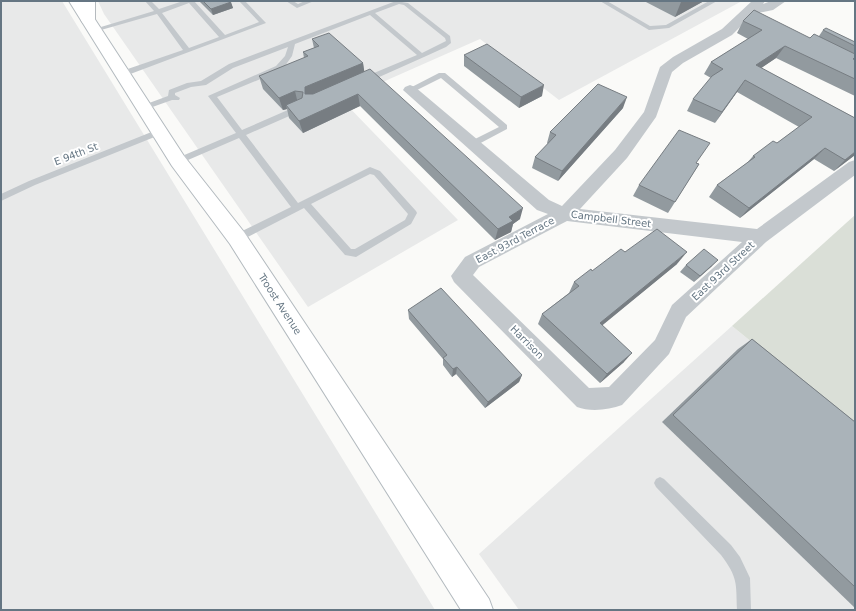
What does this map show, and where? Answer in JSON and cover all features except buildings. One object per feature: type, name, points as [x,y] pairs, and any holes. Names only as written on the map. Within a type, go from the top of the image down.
[{"type":"main road","name":"Troost Avenue","points":[[76,1],[90,17],[122,74],[178,161],[237,238],[478,610]]},
{"type":"street","points":[[754,6],[769,7],[780,1]]},
{"type":"street","points":[[754,6],[770,22]]},
{"type":"street","name":"East 93rd Terrace","points":[[472,262],[565,214],[621,154],[651,113],[665,70],[678,60],[727,32],[754,6]]},
{"type":"street","name":"Campbell Street","points":[[410,90],[543,205],[565,214],[760,237]]},
{"type":"street","name":"East 93rd Street","points":[[614,397],[662,347],[679,311],[760,237],[855,166]]},
{"type":"street","name":"Harrison","points":[[472,262],[461,276],[585,399],[614,397]]},
{"type":"lane","points":[[148,1],[187,50]]},
{"type":"lane","points":[[90,17],[158,12],[190,1],[223,37]]},
{"type":"lane","points":[[122,74],[263,23],[242,1]]},
{"type":"lane","points":[[289,1],[297,6],[312,1]]},
{"type":"lane","points":[[603,1],[648,28],[667,27],[714,1]]},
{"type":"lane","points":[[144,108],[171,97],[176,98],[194,91],[201,84],[230,66],[399,2],[406,4],[448,37],[449,42],[444,46],[356,84]]},
{"type":"lane","points":[[371,13],[422,56]]},
{"type":"lane","points":[[212,96],[279,68],[287,61],[291,53],[292,42]]},
{"type":"lane","points":[[410,90],[442,75],[504,127],[472,144]]},
{"type":"lane","points":[[201,84],[212,96],[296,207]]},
{"type":"lane","points":[[178,161],[302,107]]},
{"type":"lane","name":"E 94th St","points":[[1,198],[32,182],[160,132]]},
{"type":"lane","points":[[237,238],[296,207],[370,170],[377,173],[413,213],[408,222],[356,253],[348,252],[305,203]]},
{"type":"lane","points":[[660,483],[726,550],[735,562],[743,578],[744,610]]},
{"type":"shaded area","points":[[1,1],[62,1],[435,610],[1,610]]},
{"type":"shaded area","points":[[98,1],[742,1],[559,100],[480,39],[342,100],[458,220],[308,307],[104,14]]},
{"type":"shaded area","points":[[855,215],[855,426],[732,326]]},
{"type":"shaded area","points":[[732,326],[855,426],[855,610],[519,610],[479,554]]}]
